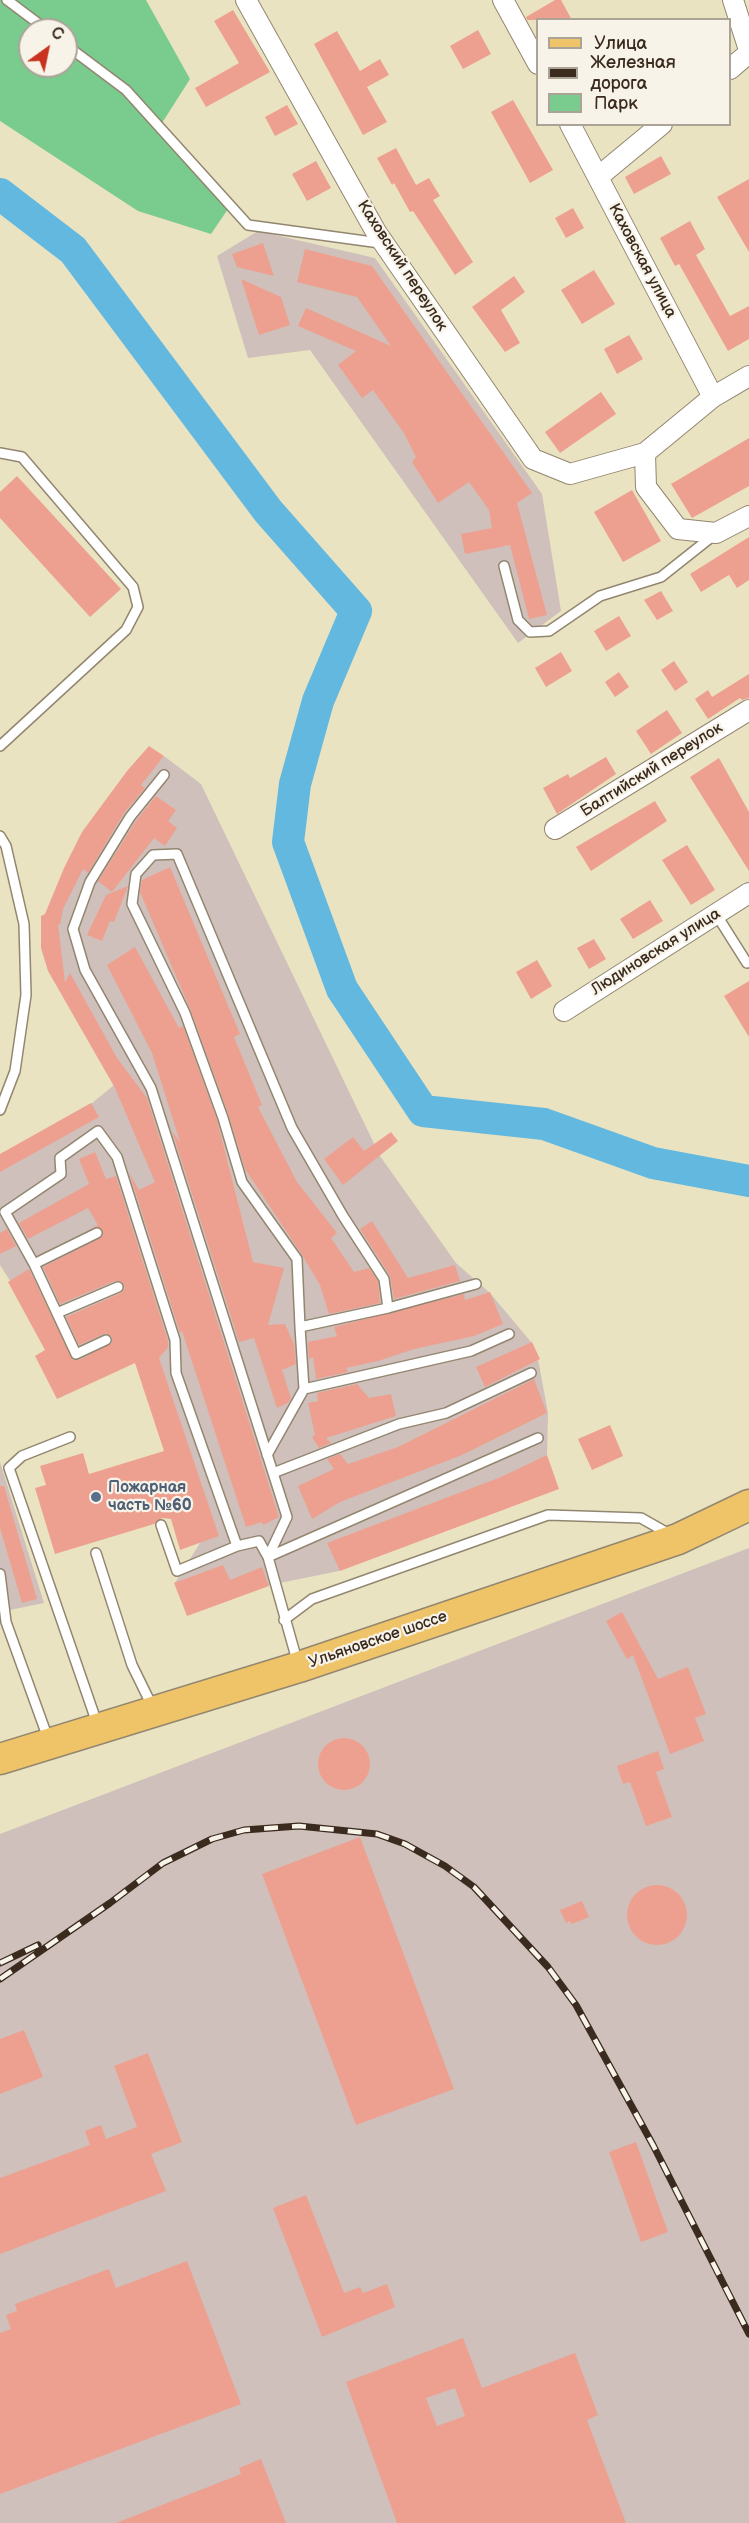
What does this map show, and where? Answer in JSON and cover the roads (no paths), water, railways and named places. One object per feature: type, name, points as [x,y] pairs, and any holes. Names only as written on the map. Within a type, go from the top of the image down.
[{"type":"main road","name":"Ульяновское шоссе","points":[[0,1759],[298,1666],[678,1539],[749,1504]]},
{"type":"street","name":"Каховский переулок","points":[[246,0],[384,243],[533,459],[570,474],[645,453]]},
{"type":"street","points":[[503,0],[536,62]]},
{"type":"street","points":[[731,67],[749,51],[733,0]]},
{"type":"street","name":"Каховская улица","points":[[571,126],[713,397]]},
{"type":"street","points":[[598,177],[660,126]]},
{"type":"street","points":[[749,376],[713,397],[645,453],[646,487],[678,529],[716,534],[749,516]]},
{"type":"street","name":"Балтийский переулок","points":[[555,829],[749,710]]},
{"type":"street","name":"Людиновская улица","points":[[564,1011],[749,892]]},
{"type":"lane","points":[[12,2],[32,18]]},
{"type":"lane","points":[[78,54],[126,90],[248,225],[384,243]]},
{"type":"lane","points":[[0,453],[22,457],[133,587],[138,608],[126,630],[0,746]]},
{"type":"lane","points":[[504,566],[518,620],[530,632],[549,632],[600,596],[661,577],[716,534]]},
{"type":"lane","points":[[164,776],[130,817],[90,882],[73,929],[85,970],[151,1088],[287,1517],[268,1557]]},
{"type":"lane","points":[[0,836],[6,846],[24,924],[26,995],[15,1071],[0,1110]]},
{"type":"lane","points":[[267,1455],[304,1389],[297,1259],[242,1182],[223,1119],[184,1013],[132,904],[136,874],[153,855],[177,854],[292,1128],[343,1216],[384,1279],[388,1308]]},
{"type":"lane","points":[[716,914],[747,963]]},
{"type":"lane","points":[[106,1340],[76,1354],[34,1264],[5,1212],[61,1174],[60,1158],[99,1131],[117,1157],[175,1340],[176,1373],[237,1546]]},
{"type":"lane","points":[[34,1264],[97,1233]]},
{"type":"lane","points":[[300,1327],[388,1308],[476,1284]]},
{"type":"lane","points":[[57,1313],[118,1287]]},
{"type":"lane","points":[[304,1389],[471,1351],[509,1334]]},
{"type":"lane","points":[[273,1473],[399,1424],[447,1413],[531,1373]]},
{"type":"lane","points":[[70,1437],[22,1456],[9,1468],[99,1728]]},
{"type":"lane","points":[[268,1557],[538,1438]]},
{"type":"lane","points":[[284,1620],[312,1599],[548,1515],[641,1518],[678,1539]]},
{"type":"lane","points":[[161,1525],[177,1571],[237,1546],[259,1540],[268,1557],[298,1666]]},
{"type":"lane","points":[[96,1553],[132,1665],[154,1710]]},
{"type":"lane","points":[[0,1574],[3,1623],[50,1743]]},
{"type":"waterway","points":[[0,194],[73,250],[268,511],[356,611],[318,701],[295,784],[288,842],[342,989],[423,1111],[544,1124],[653,1163],[749,1181]]},
{"type":"railway","points":[[0,1979],[110,1903],[163,1863],[212,1839],[244,1830],[299,1826],[377,1834],[405,1844],[445,1866],[474,1887],[548,1967],[576,2005],[653,2145],[749,2334]]},
{"type":"railway","points":[[0,1963],[38,1945]]},
{"type":"place","name":"Пожарная часть №60","points":[[96,1497]]}]
